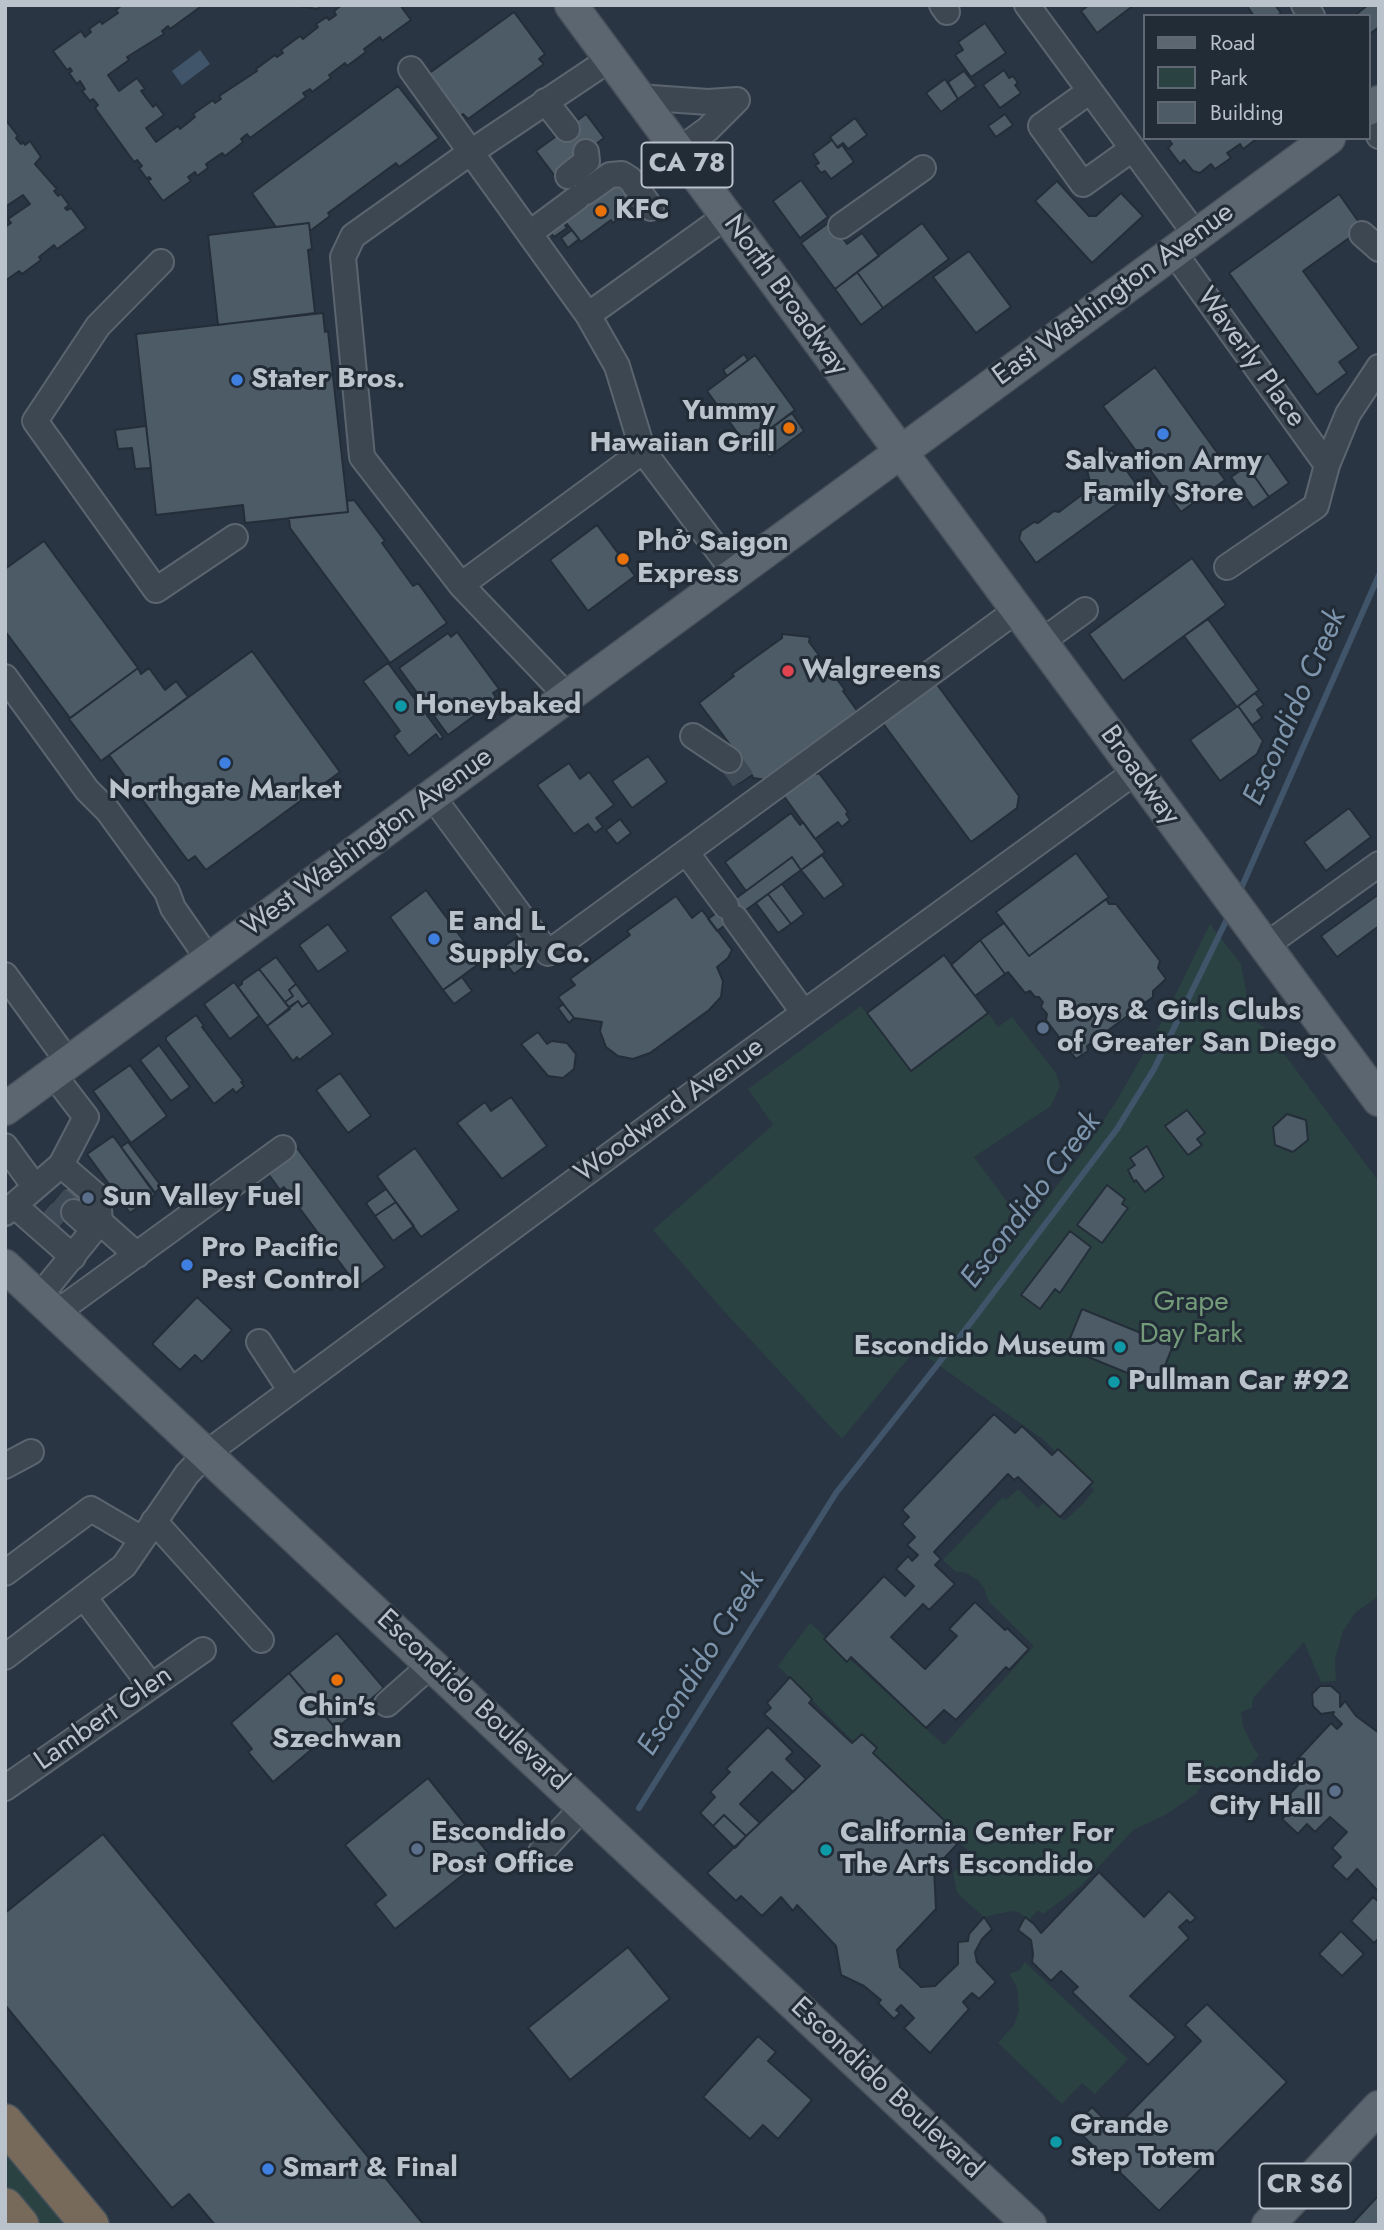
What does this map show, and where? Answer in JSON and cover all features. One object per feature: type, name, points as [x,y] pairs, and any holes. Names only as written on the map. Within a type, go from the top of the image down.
[{"type":"highway","points":[[5,2123],[90,2225]]},
{"type":"highway","points":[[5,2207],[20,2225]]},
{"type":"main road","name":"North Broadway","points":[[571,5],[900,452]]},
{"type":"main road","name":"East Washington Avenue","points":[[900,452],[1326,140]]},
{"type":"main road","name":"West Washington Avenue","points":[[5,1109],[900,452]]},
{"type":"main road","name":"Broadway","points":[[900,452],[1379,1100]]},
{"type":"main road","name":"Escondido Boulevard","points":[[5,1266],[1030,2225]]},
{"type":"main road","name":"CR S6","points":[[1268,2225],[1379,2107]]},
{"type":"street","name":"Waverly Place","points":[[1027,5],[1132,149],[1184,243],[1327,465]]},
{"type":"street","points":[[567,696],[460,585],[362,457],[343,257],[353,236],[610,58]]},
{"type":"street","points":[[411,69],[588,315],[617,366],[643,451],[736,573]]},
{"type":"street","points":[[1090,91],[1041,126],[1083,184],[1132,149]]},
{"type":"street","points":[[638,97],[708,103],[737,100],[708,129],[678,151]]},
{"type":"street","points":[[545,101],[567,129]]},
{"type":"street","points":[[1370,114],[1379,136]]},
{"type":"street","points":[[577,189],[587,161],[586,152]]},
{"type":"street","points":[[841,226],[923,168]]},
{"type":"street","points":[[530,233],[577,189],[610,175],[622,174],[630,179],[651,208]]},
{"type":"street","points":[[588,315],[726,216]]},
{"type":"street","points":[[161,262],[98,326],[35,421],[156,590],[235,537]]},
{"type":"street","points":[[1227,567],[1316,506],[1327,465],[1348,414],[1379,367]]},
{"type":"street","points":[[460,585],[643,451]]},
{"type":"street","points":[[432,796],[548,953],[686,852],[751,790],[1017,610]]},
{"type":"street","points":[[1041,642],[1085,610]]},
{"type":"street","points":[[5,677],[87,790],[108,811],[167,892],[173,908],[209,960]]},
{"type":"street","points":[[693,736],[729,760]]},
{"type":"street","name":"Woodward Avenue","points":[[5,1657],[124,1566],[187,1474],[206,1453],[1135,772]]},
{"type":"street","points":[[686,852],[804,1013]]},
{"type":"street","points":[[1256,934],[1379,864]]},
{"type":"street","points":[[5,975],[86,1117],[39,1204]]},
{"type":"street","points":[[5,1146],[39,1204],[88,1239],[137,1255]]},
{"type":"street","points":[[48,1305],[137,1255],[283,1148]]},
{"type":"street","points":[[48,1305],[88,1239],[98,1197],[61,1165]]},
{"type":"street","points":[[39,1204],[88,1239]]},
{"type":"street","points":[[259,1342],[291,1391]]},
{"type":"street","points":[[5,1466],[31,1452]]},
{"type":"street","points":[[5,1573],[91,1509],[148,1530],[261,1640]]},
{"type":"street","points":[[84,1597],[151,1686]]},
{"type":"street","name":"Lambert Glen","points":[[5,1788],[203,1650]]},
{"type":"street","points":[[387,1704],[432,1664]]},
{"type":"street","points":[[541,1852],[584,1806]]},
{"type":"green space","name":"Grape Day Park","points":[[1210,924],[1241,964],[1251,1018],[1265,1028],[1379,1182],[1379,1596],[1356,1612],[1343,1631],[1335,1659],[1336,1681],[1321,1682],[1304,1642],[1253,1698],[1252,1708],[1241,1712],[1243,1726],[1259,1755],[1238,1779],[1228,1776],[1203,1784],[1196,1794],[1165,1815],[1133,1830],[1082,1885],[1043,1914],[1038,1910],[1029,1920],[1018,1912],[1011,1911],[984,1917],[957,1893],[953,1873],[972,1853],[944,1832],[778,1666],[810,1623],[944,1745],[1034,1646],[989,1602],[978,1580],[966,1573],[955,1571],[943,1560],[1003,1497],[1006,1500],[1018,1489],[1038,1508],[1044,1502],[1064,1521],[1094,1490],[1044,1440],[916,1349],[842,1439],[653,1230],[773,1125],[748,1089],[861,1006],[911,1071],[989,1014],[998,1027],[1012,1017],[1056,1073],[1060,1086],[1051,1106],[974,1157],[1026,1227],[1084,1150],[1117,1100],[1165,1016]]},
{"type":"green space","points":[[1025,1962],[1128,2059],[1095,2094],[1082,2083],[1062,2104],[998,2043],[1014,2025],[1019,2010],[1017,1987],[1009,1974],[1020,1970]]},
{"type":"green space","points":[[5,2139],[75,2225],[34,2225],[5,2190]]},
{"type":"water","points":[[200,50],[210,64],[182,85],[172,71]]},
{"type":"building","points":[[122,5],[203,5],[170,29],[168,26],[162,31],[164,34],[127,57],[129,60],[108,75],[119,91],[137,78],[145,89],[141,91],[153,107],[156,104],[164,115],[146,128],[156,142],[178,126],[180,129],[195,117],[193,114],[213,100],[215,103],[221,99],[219,96],[257,71],[256,69],[275,55],[277,57],[283,53],[281,50],[300,36],[303,39],[318,27],[316,24],[336,15],[334,11],[342,5],[400,5],[411,20],[382,41],[380,37],[364,49],[366,52],[347,66],[345,63],[312,92],[310,89],[303,93],[306,97],[250,138],[247,134],[241,139],[243,142],[225,156],[222,153],[206,164],[208,168],[197,176],[195,172],[188,177],[191,181],[163,201],[148,181],[151,179],[147,179],[139,168],[142,166],[137,160],[134,162],[95,108],[98,105],[93,99],[90,101],[82,91],[85,89],[80,81],[77,84],[69,73],[72,71],[70,68],[67,70],[53,51],[81,31],[85,37],[91,32],[89,29],[100,21],[102,24],[118,13],[116,10]]},
{"type":"building","points":[[294,5],[322,5],[317,9]]},
{"type":"building","points":[[1089,5],[1134,5],[1097,33],[1081,11]]},
{"type":"building","points":[[1275,5],[1281,13],[1253,14],[1247,6]]},
{"type":"building","points":[[1368,5],[1379,5],[1379,27],[1370,34],[1370,14],[1357,14]]},
{"type":"building","points":[[514,12],[545,54],[539,59],[544,64],[468,119],[463,114],[459,117],[428,74]]},
{"type":"building","points":[[985,23],[1006,53],[971,77],[955,55],[963,50],[958,42]]},
{"type":"building","points":[[1004,70],[1009,78],[1013,76],[1021,93],[1000,108],[983,85]]},
{"type":"building","points":[[964,71],[976,86],[958,99],[948,82]]},
{"type":"building","points":[[945,79],[958,99],[941,112],[926,93]]},
{"type":"building","points":[[398,86],[439,138],[399,167],[396,163],[328,213],[330,216],[310,231],[309,223],[276,227],[252,193]]},
{"type":"building","points":[[586,114],[604,138],[554,175],[536,151]]},
{"type":"building","points":[[1005,114],[1013,125],[996,137],[988,126]]},
{"type":"building","points":[[855,118],[867,135],[848,149],[843,143],[837,147],[830,137]]},
{"type":"building","points":[[5,119],[21,144],[23,142],[25,145],[30,141],[41,157],[35,164],[57,189],[54,191],[58,196],[61,194],[69,205],[65,208],[71,208],[86,228],[57,249],[54,245],[39,257],[41,260],[22,274],[19,271],[5,281],[5,227],[11,223],[8,219],[30,204],[23,195],[5,207]]},
{"type":"building","points":[[832,140],[838,148],[842,145],[854,162],[831,179],[815,165],[819,163],[813,154]]},
{"type":"building","points":[[1169,140],[1255,140],[1243,149],[1240,144],[1227,153],[1231,158],[1215,169],[1211,164],[1200,173],[1193,171],[1184,160],[1180,164],[1168,148],[1172,144]]},
{"type":"building","points":[[801,180],[828,217],[800,238],[773,201]]},
{"type":"building","points":[[1057,181],[1089,216],[1096,216],[1121,193],[1143,216],[1092,263],[1035,201]]},
{"type":"building","points":[[617,183],[638,203],[613,223],[611,220],[581,242],[564,220]]},
{"type":"building","points":[[1339,194],[1363,228],[1303,271],[1359,348],[1339,362],[1347,373],[1317,395],[1229,273]]},
{"type":"building","points":[[562,221],[567,228],[554,237],[549,231]]},
{"type":"building","points":[[831,221],[847,244],[862,233],[879,256],[835,289],[801,243]]},
{"type":"building","points":[[309,223],[312,249],[308,250],[315,313],[218,325],[208,235]]},
{"type":"building","points":[[922,223],[949,259],[883,308],[857,272]]},
{"type":"building","points":[[572,230],[579,239],[568,248],[561,238]]},
{"type":"building","points":[[969,251],[1011,307],[976,333],[933,277]]},
{"type":"building","points":[[857,272],[883,308],[861,325],[835,289]]},
{"type":"building","name":"Stater Bros.","points":[[323,313],[325,332],[328,331],[348,512],[245,523],[243,505],[156,515],[136,334]]},
{"type":"building","points":[[744,354],[748,360],[727,376],[723,370]]},
{"type":"building","points":[[755,355],[795,410],[747,446],[707,391]]},
{"type":"building","name":"Salvation Army Family Store","points":[[1155,367],[1224,462],[1216,468],[1225,480],[1181,512],[1103,406]]},
{"type":"building","points":[[792,413],[804,431],[769,457],[762,448],[753,454],[747,446]]},
{"type":"building","points":[[146,426],[151,468],[135,469],[132,448],[118,449],[115,430]]},
{"type":"building","points":[[1104,446],[1109,452],[1112,450],[1139,488],[1036,563],[1019,539],[1021,531],[1054,511],[1059,512],[1091,488],[1087,469],[1082,462]]},
{"type":"building","points":[[1268,453],[1289,483],[1269,497],[1248,467]]},
{"type":"building","points":[[1247,466],[1269,497],[1253,508],[1231,477]]},
{"type":"building","points":[[354,500],[385,541],[382,543],[413,586],[418,583],[447,623],[390,663],[290,528],[289,518],[348,512],[347,501]]},
{"type":"building","points":[[597,525],[635,576],[588,611],[550,560]]},
{"type":"building","points":[[44,541],[138,668],[70,718],[5,631],[5,569]]},
{"type":"building","points":[[1192,558],[1226,605],[1123,681],[1089,634]]},
{"type":"building","points":[[1208,619],[1259,690],[1237,707],[1184,636]]},
{"type":"building","points":[[457,632],[499,689],[493,693],[497,699],[448,735],[399,668],[448,633],[451,637]]},
{"type":"building","name":"Walgreens","points":[[782,634],[810,637],[809,642],[858,712],[766,780],[753,778],[752,775],[739,784],[723,764],[737,754],[699,703],[734,676],[732,674],[782,638]]},
{"type":"building","name":"Northgate Market","points":[[252,651],[340,772],[206,870],[195,856],[188,861],[109,755]]},
{"type":"building","name":"Honeybaked","points":[[388,663],[443,737],[440,740],[436,734],[409,756],[394,736],[400,731],[363,681]]},
{"type":"building","points":[[138,668],[141,674],[149,668],[165,690],[176,681],[188,697],[101,761],[69,719]]},
{"type":"building","points":[[933,679],[1019,796],[1017,808],[971,842],[879,718]]},
{"type":"building","points":[[1255,693],[1264,705],[1257,710],[1262,718],[1252,725],[1238,706]]},
{"type":"building","points":[[1238,706],[1263,741],[1257,754],[1220,781],[1190,740]]},
{"type":"building","points":[[648,756],[667,782],[632,808],[612,781]]},
{"type":"building","points":[[569,763],[580,779],[589,772],[614,805],[596,818],[603,827],[595,833],[588,824],[574,834],[537,785]]},
{"type":"building","points":[[813,768],[848,812],[846,814],[850,820],[842,827],[838,822],[815,839],[783,795]]},
{"type":"building","points":[[1349,808],[1371,837],[1326,871],[1304,842]]},
{"type":"building","points":[[791,813],[800,825],[803,822],[825,852],[801,870],[792,857],[746,891],[725,862]]},
{"type":"building","points":[[620,819],[631,833],[617,844],[606,830]]},
{"type":"building","points":[[1076,853],[1109,897],[1029,956],[996,912]]},
{"type":"building","points":[[822,855],[844,885],[824,899],[801,870]]},
{"type":"building","points":[[792,857],[801,870],[717,931],[708,919]]},
{"type":"building","points":[[782,884],[804,914],[791,924],[768,894]]},
{"type":"building","points":[[426,890],[480,963],[443,990],[390,917]]},
{"type":"building","points":[[768,894],[791,924],[778,933],[756,903]]},
{"type":"building","points":[[1379,894],[1379,926],[1337,957],[1321,936]]},
{"type":"building","points":[[676,896],[692,918],[702,910],[732,950],[728,958],[717,967],[723,981],[721,997],[709,1010],[650,1053],[633,1059],[618,1056],[606,1047],[600,1031],[602,1022],[574,1018],[558,997],[575,985],[570,979],[630,935],[627,931]]},
{"type":"building","points":[[1106,899],[1109,904],[1116,904],[1160,961],[1158,968],[1166,979],[1153,991],[1153,997],[1087,1046],[1088,1051],[1076,1059],[1046,1020],[1047,1014],[1041,1007],[1043,1002],[1039,997],[1035,997],[1030,991],[1025,993],[1008,972],[1005,974],[980,940],[1004,923],[1029,956]]},
{"type":"building","points":[[328,924],[348,951],[318,972],[299,945]]},
{"type":"building","points":[[517,937],[534,959],[514,974],[497,952]]},
{"type":"building","points":[[980,940],[1005,974],[975,996],[951,965]]},
{"type":"building","points":[[944,955],[988,1013],[911,1071],[867,1013]]},
{"type":"building","points":[[276,957],[296,984],[289,990],[293,996],[285,1002],[259,969]]},
{"type":"building","points":[[259,969],[290,1009],[267,1026],[238,987]]},
{"type":"building","points":[[462,977],[472,991],[454,1004],[443,990]]},
{"type":"building","points":[[234,982],[259,1016],[230,1039],[204,1004]]},
{"type":"building","points":[[296,984],[309,1002],[302,1007],[298,1001],[289,1007],[285,1002],[293,996],[289,990]]},
{"type":"building","points":[[298,1001],[302,1007],[309,1002],[333,1034],[299,1060],[297,1057],[293,1061],[267,1026]]},
{"type":"building","points":[[563,1004],[574,1018],[569,1023],[558,1008]]},
{"type":"building","points":[[196,1015],[243,1081],[241,1082],[244,1086],[236,1093],[233,1089],[214,1104],[166,1040],[166,1037]]},
{"type":"building","points":[[538,1032],[547,1044],[552,1041],[567,1043],[576,1054],[574,1069],[563,1078],[548,1076],[521,1044]]},
{"type":"building","points":[[159,1045],[190,1087],[171,1101],[140,1060]]},
{"type":"building","points":[[130,1065],[167,1116],[131,1143],[93,1091]]},
{"type":"building","points":[[340,1073],[371,1116],[348,1133],[316,1090]]},
{"type":"building","points":[[511,1097],[547,1146],[502,1179],[457,1123],[485,1102],[491,1111]]},
{"type":"building","points":[[1187,1110],[1205,1133],[1197,1139],[1202,1145],[1188,1155],[1165,1126]]},
{"type":"building","points":[[1287,1114],[1306,1120],[1308,1140],[1293,1152],[1275,1145],[1273,1127]]},
{"type":"building","points":[[113,1136],[156,1194],[130,1213],[87,1154]]},
{"type":"building","points":[[128,1142],[162,1187],[154,1193],[121,1147]]},
{"type":"building","points":[[1147,1146],[1164,1177],[1145,1192],[1136,1180],[1134,1182],[1128,1170],[1135,1165],[1130,1158]]},
{"type":"building","points":[[297,1148],[385,1267],[358,1287],[284,1187],[280,1190],[266,1171]]},
{"type":"building","points":[[415,1148],[459,1210],[421,1237],[377,1176]]},
{"type":"building","points":[[69,1185],[85,1200],[52,1234],[37,1220]]},
{"type":"building","points":[[1107,1185],[1125,1199],[1122,1204],[1128,1208],[1102,1243],[1077,1225]]},
{"type":"building","points":[[386,1189],[396,1202],[375,1216],[366,1203]]},
{"type":"building","points":[[396,1202],[414,1226],[393,1241],[375,1216]]},
{"type":"building","points":[[1070,1231],[1091,1247],[1060,1293],[1055,1289],[1040,1309],[1021,1295]]},
{"type":"building","points":[[197,1297],[232,1330],[202,1362],[195,1355],[180,1370],[152,1344]]},
{"type":"building","name":"Escondido Museum","points":[[1082,1309],[1173,1346],[1157,1385],[1066,1348]]},
{"type":"building","points":[[994,1414],[1015,1433],[1022,1426],[1052,1455],[1058,1449],[1093,1482],[1060,1517],[1018,1477],[1014,1480],[1008,1474],[934,1552],[941,1559],[935,1565],[955,1584],[929,1610],[923,1604],[891,1637],[925,1669],[957,1636],[949,1629],[975,1602],[1029,1649],[1009,1670],[1006,1667],[956,1720],[944,1710],[926,1728],[851,1657],[847,1662],[824,1639],[884,1576],[905,1596],[914,1586],[896,1569],[908,1556],[912,1561],[918,1555],[907,1545],[915,1537],[902,1524],[909,1517],[902,1510]]},
{"type":"building","name":"Chin's Szechwan","points":[[337,1633],[384,1688],[336,1729],[289,1673]]},
{"type":"building","points":[[289,1673],[336,1729],[273,1782],[248,1752],[252,1749],[231,1723]]},
{"type":"building","points":[[790,1677],[812,1699],[809,1703],[852,1743],[862,1734],[877,1748],[873,1753],[963,1838],[934,1869],[936,1909],[897,1950],[900,1967],[921,1987],[935,1986],[958,1964],[958,1942],[968,1941],[969,1934],[984,1917],[992,1929],[975,1952],[977,1962],[996,1982],[979,1999],[972,1993],[963,2002],[969,2009],[930,2053],[904,2028],[914,2018],[901,2005],[896,2010],[900,2013],[894,2019],[878,2003],[881,2000],[864,1986],[841,1975],[836,1946],[797,1905],[793,1911],[781,1897],[762,1916],[741,1896],[736,1901],[707,1873],[820,1766],[764,1714],[771,1708],[767,1703]]},
{"type":"building","name":"Escondido City Hall","points":[[1320,1686],[1331,1686],[1340,1694],[1340,1707],[1345,1701],[1356,1716],[1379,1733],[1379,1892],[1357,1869],[1347,1880],[1332,1866],[1341,1857],[1332,1848],[1347,1832],[1330,1817],[1315,1832],[1307,1824],[1298,1834],[1282,1819],[1291,1810],[1282,1802],[1304,1779],[1300,1780],[1288,1769],[1331,1723],[1337,1729],[1342,1724],[1333,1715],[1334,1712],[1321,1714],[1313,1706],[1312,1694]]},
{"type":"building","points":[[768,1727],[793,1752],[786,1759],[806,1779],[793,1792],[772,1772],[740,1804],[760,1823],[746,1836],[724,1815],[713,1826],[700,1813],[715,1797],[710,1792],[730,1772],[726,1769]]},
{"type":"building","name":"Escondido Post Office","points":[[428,1778],[489,1854],[395,1929],[375,1904],[386,1895],[345,1845]]},
{"type":"building","points":[[724,1815],[746,1836],[735,1848],[713,1826]]},
{"type":"building","points":[[103,1834],[424,2225],[215,2225],[189,2194],[172,2208],[5,2005],[5,1913]]},
{"type":"building","points":[[1099,1872],[1144,1917],[1169,1891],[1196,1918],[1190,1923],[1187,1920],[1179,1927],[1189,1938],[1130,1996],[1176,2037],[1148,2065],[1072,1992],[1078,1987],[1061,1971],[1051,1981],[1032,1962],[1031,1940],[1018,1930],[1025,1917],[1041,1933]]},
{"type":"building","points":[[1373,1897],[1379,1902],[1379,1938],[1374,1943],[1351,1921]]},
{"type":"building","points":[[1341,1931],[1364,1954],[1342,1976],[1319,1954]]},
{"type":"building","points":[[628,1947],[670,1999],[570,2080],[528,2028]]},
{"type":"building","points":[[1207,2004],[1287,2082],[1159,2211],[1073,2126],[1092,2107],[1114,2129],[1201,2041],[1185,2025]]},
{"type":"building","points":[[758,2036],[776,2052],[768,2061],[812,2100],[778,2139],[763,2125],[750,2139],[703,2097]]},
{"type":"building","points":[[1379,2195],[1379,2225],[1351,2225]]},
{"type":"waterway","name":"Escondido Creek","points":[[1239,893],[1379,575]]},
{"type":"waterway","name":"Escondido Creek","points":[[639,1808],[836,1493],[972,1321],[1117,1129],[1154,1069],[1230,913]]},
{"type":"tunnel","points":[[729,760],[744,781]]},
{"type":"tunnel","points":[[57,1198],[74,1212]]},
{"type":"tunnel","points":[[44,1212],[60,1226]]},
{"type":"place","name":"KFC","points":[[601,211]]},
{"type":"place","name":"Stater Bros.","points":[[237,380]]},
{"type":"place","name":"Yummy Hawaiian Grill","points":[[789,428]]},
{"type":"place","name":"Salvation Army Family Store","points":[[1163,434]]},
{"type":"place","name":"Phở Saigon Express","points":[[623,559]]},
{"type":"place","name":"Walgreens","points":[[788,671]]},
{"type":"place","name":"Honeybaked","points":[[401,706]]},
{"type":"place","name":"Northgate Market","points":[[225,763]]},
{"type":"place","name":"E and L Supply Co.","points":[[434,939]]},
{"type":"place","name":"Boys & Girls Clubs of Greater San Diego","points":[[1043,1028]]},
{"type":"place","name":"Sun Valley Fuel","points":[[88,1198]]},
{"type":"place","name":"Pro Pacific Pest Control","points":[[187,1265]]},
{"type":"place","name":"Escondido Museum","points":[[1120,1347]]},
{"type":"place","name":"Pullman Car #92","points":[[1114,1382]]},
{"type":"place","name":"Chin's Szechwan","points":[[337,1680]]},
{"type":"place","name":"Escondido City Hall","points":[[1335,1791]]},
{"type":"place","name":"Escondido Post Office","points":[[417,1849]]},
{"type":"place","name":"California Center For The Arts Escondido","points":[[826,1850]]},
{"type":"place","name":"Grande Step Totem","points":[[1056,2142]]},
{"type":"place","name":"Smart & Final","points":[[268,2169]]}]
